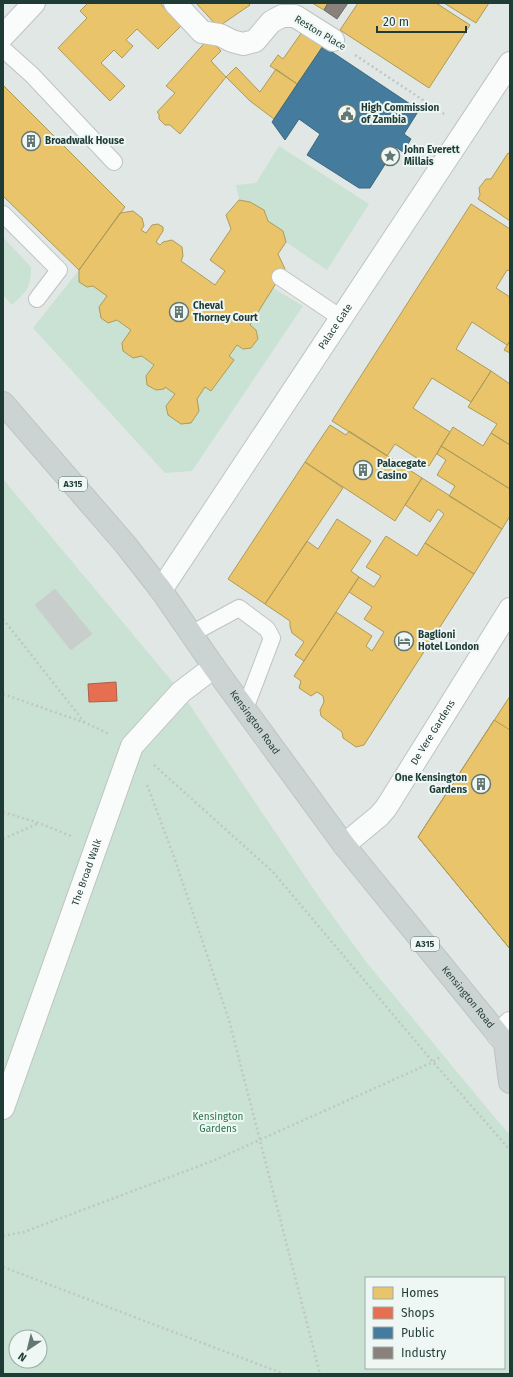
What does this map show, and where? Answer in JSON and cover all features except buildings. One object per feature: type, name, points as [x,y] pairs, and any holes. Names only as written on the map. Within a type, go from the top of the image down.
[{"type":"main road","name":"Kensington Road","points":[[3,403],[125,544],[160,590],[214,667],[344,845],[506,1036],[510,1082]]},
{"type":"street","points":[[3,36],[34,3]]},
{"type":"street","name":"Reston Place","points":[[175,3],[202,32],[220,35],[232,41],[243,44],[255,41],[271,22],[282,16],[294,16],[333,40]]},
{"type":"street","name":"Palace Gate","points":[[160,590],[510,63]]},
{"type":"street","name":"De Vere Gardens","points":[[344,845],[379,816],[386,808],[510,609]]},
{"type":"street","name":"The Broad Walk","points":[[3,1108],[132,746],[181,692],[214,667]]},
{"type":"lane","points":[[3,49],[32,75],[114,162]]},
{"type":"lane","points":[[3,214],[59,270],[37,299]]},
{"type":"lane","points":[[280,277],[341,318]]},
{"type":"lane","points":[[191,634],[239,608],[267,629],[272,638],[245,709]]},
{"type":"path","name":"Reston Place","points":[[333,40],[467,128]]},
{"type":"path","points":[[3,619],[86,723],[3,694]]},
{"type":"path","points":[[132,746],[273,872],[433,1062],[510,1150]]},
{"type":"path","points":[[132,746],[173,854],[229,1020],[320,1374]]},
{"type":"path","points":[[3,812],[39,823],[96,847]]},
{"type":"path","points":[[3,839],[39,823]]},
{"type":"path","points":[[3,1236],[24,1232],[215,1160],[433,1062],[440,1057]]},
{"type":"path","points":[[3,1267],[284,1374]]},
{"type":"green space","points":[[279,146],[369,204],[327,270],[286,242],[283,231],[268,221],[264,210],[250,202],[239,200],[236,185],[256,183]]},
{"type":"green space","points":[[3,237],[31,267],[30,280],[27,289],[12,305],[3,295]]},
{"type":"green space","points":[[79,270],[79,282],[87,287],[93,286],[107,296],[108,323],[117,320],[131,330],[122,343],[123,351],[133,358],[142,356],[154,365],[146,376],[147,385],[156,390],[164,389],[165,387],[175,394],[166,406],[168,415],[181,424],[191,423],[197,399],[205,387],[211,391],[234,360],[229,356],[237,345],[243,349],[251,348],[258,340],[256,330],[250,325],[273,288],[303,306],[192,471],[165,473],[33,328]]},
{"type":"green space","name":"Kensington Gardens","points":[[3,479],[181,692],[321,900],[367,963],[510,1135],[510,1374],[3,1374]]},
{"type":"place","name":"High Commission of Zambia","points":[[347,114]]},
{"type":"place","name":"Broadwalk House","points":[[31,141]]},
{"type":"place","name":"John Everett Millais","points":[[390,156]]},
{"type":"place","name":"Cheval Thorney Court","points":[[179,312]]},
{"type":"place","name":"Palacegate Casino","points":[[363,470]]},
{"type":"place","name":"Baglioni Hotel London","points":[[404,641]]},
{"type":"place","name":"One Kensington Gardens","points":[[481,784]]}]
